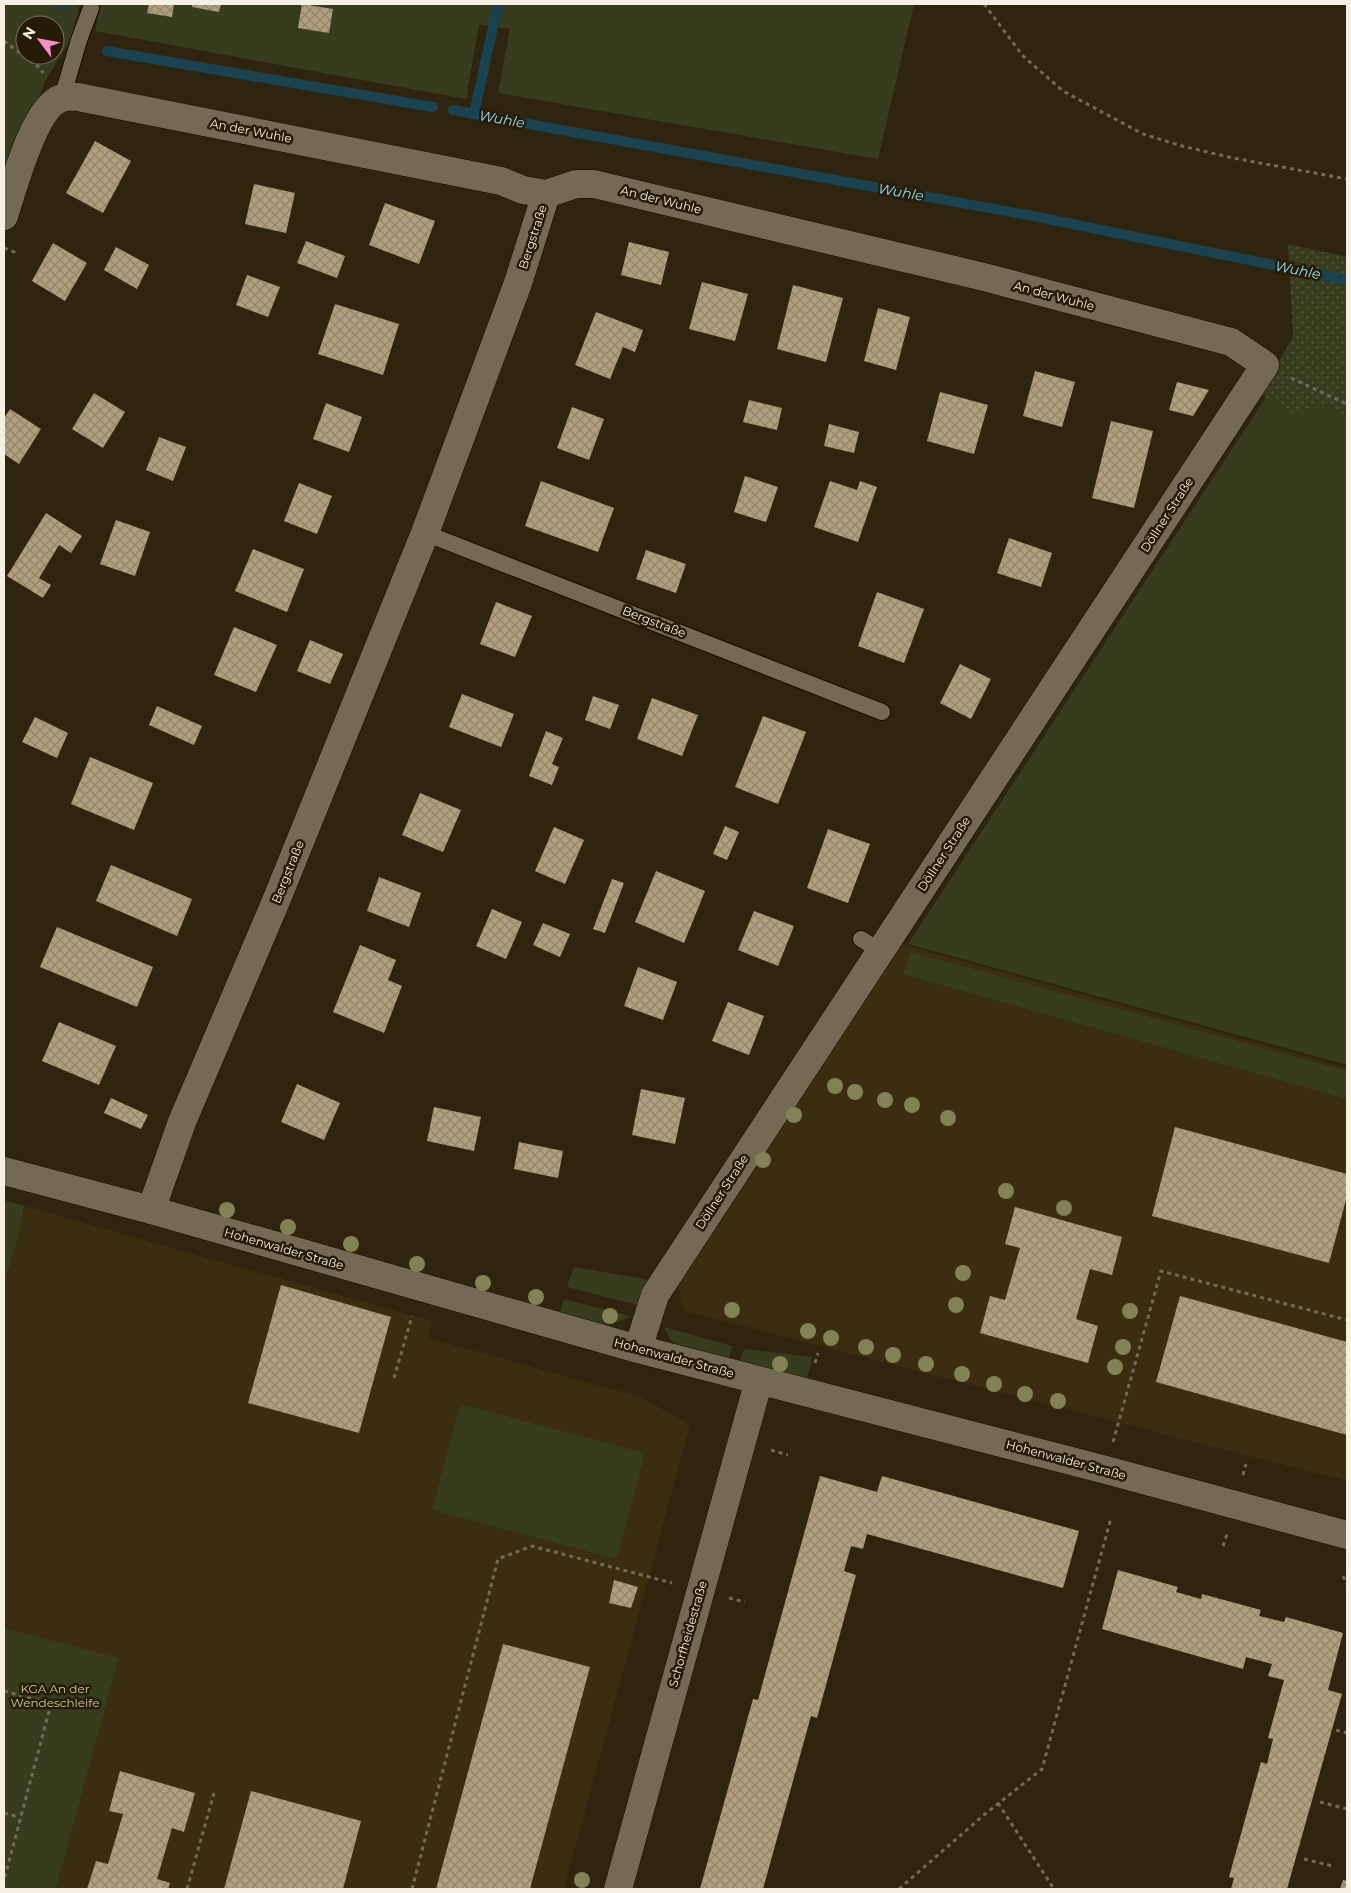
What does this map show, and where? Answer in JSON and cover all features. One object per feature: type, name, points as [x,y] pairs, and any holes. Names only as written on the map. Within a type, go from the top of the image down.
[{"type":"street","name":"An der Wuhle","points":[[56,103],[78,97],[501,181],[523,190],[546,194],[576,184],[594,184],[988,278],[1231,342],[1265,365]]},
{"type":"street","points":[[4,216],[38,122],[56,103]]},
{"type":"street","name":"Bergstraße","points":[[151,1210],[182,1122],[276,901],[425,533],[518,283],[546,194]]},
{"type":"street","name":"Döllner Straße","points":[[638,1349],[655,1295],[871,945],[1265,365]]},
{"type":"street","name":"Hohenwalder Straße","points":[[4,1171],[151,1210],[638,1349],[1347,1535]]},
{"type":"street","name":"Schorfheidestraße","points":[[618,1889],[759,1380]]},
{"type":"lane","points":[[56,103],[91,8]]},
{"type":"lane","name":"Bergstraße","points":[[425,533],[882,712]]},
{"type":"path","points":[[984,4],[1023,56],[1063,91],[1143,134],[1182,146],[1233,158],[1347,179]]},
{"type":"path","points":[[4,41],[40,68],[56,103]]},
{"type":"path","points":[[4,248],[17,252]]},
{"type":"path","points":[[1265,365],[1347,404]]},
{"type":"path","points":[[1121,1415],[1161,1271],[1347,1320]]},
{"type":"path","points":[[394,1378],[420,1288]]},
{"type":"path","points":[[899,1889],[998,1803],[1042,1769],[1111,1518]]},
{"type":"path","points":[[412,1889],[498,1559],[532,1546],[616,1568]]},
{"type":"path","points":[[1343,1576],[1347,1584]]},
{"type":"path","points":[[4,1691],[51,1704],[4,1880]]},
{"type":"path","points":[[1336,1730],[1347,1733]]},
{"type":"path","points":[[187,1889],[214,1794]]},
{"type":"path","points":[[1320,1802],[1347,1809]]},
{"type":"path","points":[[998,1803],[1054,1889]]},
{"type":"path","points":[[4,1813],[20,1817]]},
{"type":"path","points":[[1304,1859],[1332,1866]]},
{"type":"shaded area","points":[[902,944],[1347,1068],[1347,1481],[684,1311],[678,1285]]},
{"type":"shaded area","points":[[24,1206],[432,1321],[428,1338],[641,1397],[690,1425],[564,1889],[56,1889],[119,1659],[4,1628],[4,1285],[22,1223]]},
{"type":"green space","points":[[4,4],[80,4],[71,39],[65,49],[65,15],[15,15],[15,65],[55,65],[45,81],[4,195]]},
{"type":"green space","points":[[101,4],[914,4],[878,159],[498,93],[510,29],[479,24],[466,99],[95,31]]},
{"type":"green space","points":[[1288,244],[1347,257],[1347,416],[1317,401],[1298,416],[1260,394],[1293,337]]},
{"type":"green space","points":[[1266,397],[1298,416],[1317,401],[1347,416],[1347,1065],[908,944]]},
{"type":"green space","points":[[911,952],[1347,1071],[1347,1099],[903,974]]},
{"type":"green space","points":[[4,1200],[24,1206],[22,1223],[4,1285]]},
{"type":"green space","points":[[574,1267],[644,1279],[651,1283],[638,1305],[567,1287]]},
{"type":"green space","points":[[564,1299],[630,1316],[621,1321],[604,1324],[587,1321],[560,1313]]},
{"type":"green space","points":[[664,1327],[732,1346],[729,1358],[676,1344],[670,1339]]},
{"type":"green space","points":[[744,1349],[812,1357],[807,1379],[740,1361]]},
{"type":"green space","points":[[460,1404],[645,1453],[617,1559],[432,1510]]},
{"type":"green space","name":"KGA An der Wendeschleife","points":[[4,1628],[119,1658],[56,1889],[4,1889]]},
{"type":"building","points":[[149,4],[174,4],[172,17],[147,13]]},
{"type":"building","points":[[192,4],[221,4],[219,12],[192,7]]},
{"type":"building","points":[[302,4],[333,9],[329,33],[298,28]]},
{"type":"building","points":[[95,141],[131,161],[103,213],[66,193]]},
{"type":"building","points":[[254,184],[295,193],[286,233],[245,224]]},
{"type":"building","points":[[385,203],[435,221],[419,264],[369,245]]},
{"type":"building","points":[[306,241],[345,256],[337,278],[297,263]]},
{"type":"building","points":[[629,242],[669,252],[661,285],[621,275]]},
{"type":"building","points":[[53,243],[87,263],[65,301],[32,281]]},
{"type":"building","points":[[116,247],[149,265],[137,289],[104,270]]},
{"type":"building","points":[[247,275],[280,287],[268,317],[236,305]]},
{"type":"building","points":[[702,282],[748,294],[735,341],[689,329]]},
{"type":"building","points":[[793,285],[843,298],[826,362],[777,349]]},
{"type":"building","points":[[335,304],[399,324],[383,375],[318,354]]},
{"type":"building","points":[[878,308],[910,317],[896,370],[864,361]]},
{"type":"building","points":[[596,312],[643,330],[635,352],[623,347],[610,379],[575,365]]},
{"type":"building","points":[[1035,371],[1075,382],[1062,427],[1023,416]]},
{"type":"building","points":[[1177,382],[1209,390],[1193,416],[1169,410]]},
{"type":"building","points":[[940,392],[988,405],[974,454],[927,441]]},
{"type":"building","points":[[94,393],[125,412],[103,448],[72,429]]},
{"type":"building","points":[[749,400],[782,408],[777,430],[743,422]]},
{"type":"building","points":[[326,403],[362,417],[349,452],[313,439]]},
{"type":"building","points":[[572,407],[604,419],[589,460],[557,448]]},
{"type":"building","points":[[10,409],[41,429],[19,464],[4,454],[4,418]]},
{"type":"building","points":[[1111,421],[1153,431],[1134,508],[1092,498]]},
{"type":"building","points":[[829,424],[859,432],[854,453],[824,446]]},
{"type":"building","points":[[159,437],[186,447],[173,481],[146,470]]},
{"type":"building","points":[[745,476],[778,487],[766,522],[734,512]]},
{"type":"building","points":[[541,481],[614,508],[598,552],[525,526]]},
{"type":"building","points":[[830,481],[857,490],[860,481],[877,487],[858,542],[814,527]]},
{"type":"building","points":[[299,483],[332,496],[317,534],[284,521]]},
{"type":"building","points":[[46,513],[82,536],[71,553],[59,545],[39,578],[51,585],[43,598],[7,576]]},
{"type":"building","points":[[116,520],[150,532],[135,576],[100,564]]},
{"type":"building","points":[[1009,538],[1052,553],[1041,587],[997,573]]},
{"type":"building","points":[[253,549],[304,569],[287,612],[235,591]]},
{"type":"building","points":[[646,550],[686,564],[676,593],[636,579]]},
{"type":"building","points":[[877,592],[924,609],[904,663],[858,646]]},
{"type":"building","points":[[496,602],[532,616],[515,657],[480,644]]},
{"type":"building","points":[[234,627],[277,645],[256,692],[214,675]]},
{"type":"building","points":[[310,640],[343,654],[330,684],[297,671]]},
{"type":"building","points":[[960,664],[991,679],[971,719],[940,703]]},
{"type":"building","points":[[462,694],[514,714],[501,747],[449,727]]},
{"type":"building","points":[[593,696],[619,705],[610,729],[585,720]]},
{"type":"building","points":[[652,698],[698,715],[682,756],[637,739]]},
{"type":"building","points":[[157,706],[202,726],[194,745],[149,725]]},
{"type":"building","points":[[763,716],[806,732],[778,804],[735,787]]},
{"type":"building","points":[[35,717],[68,733],[57,758],[22,742]]},
{"type":"building","points":[[546,731],[563,738],[552,764],[559,767],[552,785],[529,776]]},
{"type":"building","points":[[90,757],[153,783],[134,830],[71,804]]},
{"type":"building","points":[[420,793],[461,810],[443,852],[402,835]]},
{"type":"building","points":[[725,826],[739,832],[727,860],[713,854]]},
{"type":"building","points":[[554,827],[584,840],[565,884],[535,871]]},
{"type":"building","points":[[828,829],[870,844],[848,903],[807,888]]},
{"type":"building","points":[[111,865],[192,899],[177,936],[96,901]]},
{"type":"building","points":[[656,871],[705,891],[684,943],[635,922]]},
{"type":"building","points":[[379,877],[421,893],[409,927],[367,911]]},
{"type":"building","points":[[612,879],[624,883],[605,933],[593,929]]},
{"type":"building","points":[[492,909],[522,922],[506,959],[476,946]]},
{"type":"building","points":[[754,911],[794,926],[778,966],[738,950]]},
{"type":"building","points":[[543,923],[570,934],[560,957],[533,945]]},
{"type":"building","points":[[57,927],[153,967],[137,1007],[40,967]]},
{"type":"building","points":[[360,945],[396,960],[388,980],[402,986],[384,1033],[333,1012]]},
{"type":"building","points":[[638,967],[677,982],[663,1020],[624,1006]]},
{"type":"building","points":[[728,1002],[764,1016],[749,1055],[712,1041]]},
{"type":"building","points":[[59,1022],[116,1046],[99,1085],[42,1061]]},
{"type":"building","points":[[297,1084],[340,1103],[324,1140],[281,1122]]},
{"type":"building","points":[[641,1089],[685,1098],[675,1144],[632,1135]]},
{"type":"building","points":[[111,1098],[148,1115],[141,1129],[104,1113]]},
{"type":"building","points":[[434,1107],[481,1117],[474,1151],[427,1141]]},
{"type":"building","points":[[1175,1127],[1347,1174],[1347,1196],[1329,1263],[1152,1216]]},
{"type":"building","points":[[519,1142],[563,1151],[558,1178],[514,1169]]},
{"type":"building","points":[[1015,1207],[1122,1237],[1112,1275],[1090,1269],[1076,1319],[1098,1326],[1088,1363],[980,1333],[990,1296],[1005,1300],[1020,1248],[1005,1244]]},
{"type":"building","points":[[281,1285],[391,1317],[359,1433],[248,1403]]},
{"type":"building","points":[[1180,1296],[1347,1342],[1347,1435],[1156,1382]]},
{"type":"building","points":[[820,1476],[877,1492],[882,1476],[1079,1531],[1063,1588],[867,1534],[863,1549],[851,1546],[844,1571],[856,1575],[817,1718],[811,1716],[763,1889],[700,1889],[753,1699],[758,1700]]},
{"type":"building","points":[[1118,1570],[1178,1587],[1176,1592],[1201,1599],[1202,1594],[1261,1610],[1259,1616],[1284,1622],[1286,1617],[1343,1633],[1328,1690],[1342,1694],[1287,1889],[1231,1889],[1234,1878],[1229,1877],[1261,1762],[1267,1764],[1273,1739],[1268,1738],[1284,1680],[1268,1676],[1272,1664],[1246,1657],[1243,1669],[1102,1629]]},
{"type":"building","points":[[614,1580],[638,1587],[631,1608],[609,1603]]},
{"type":"building","points":[[503,1644],[590,1667],[530,1889],[436,1889]]},
{"type":"building","points":[[120,1771],[195,1793],[184,1832],[172,1828],[157,1879],[170,1883],[168,1889],[87,1889],[96,1861],[108,1864],[123,1814],[109,1811]]},
{"type":"building","points":[[251,1791],[361,1821],[343,1889],[224,1889]]},
{"type":"building","points":[[1343,1880],[1347,1881],[1347,1889],[1340,1889]]},
{"type":"waterway","points":[[474,114],[498,4]]},
{"type":"waterway","name":"Wuhle","points":[[107,51],[433,107]]},
{"type":"waterway","name":"Wuhle","points":[[453,110],[1033,216],[1347,280]]}]
